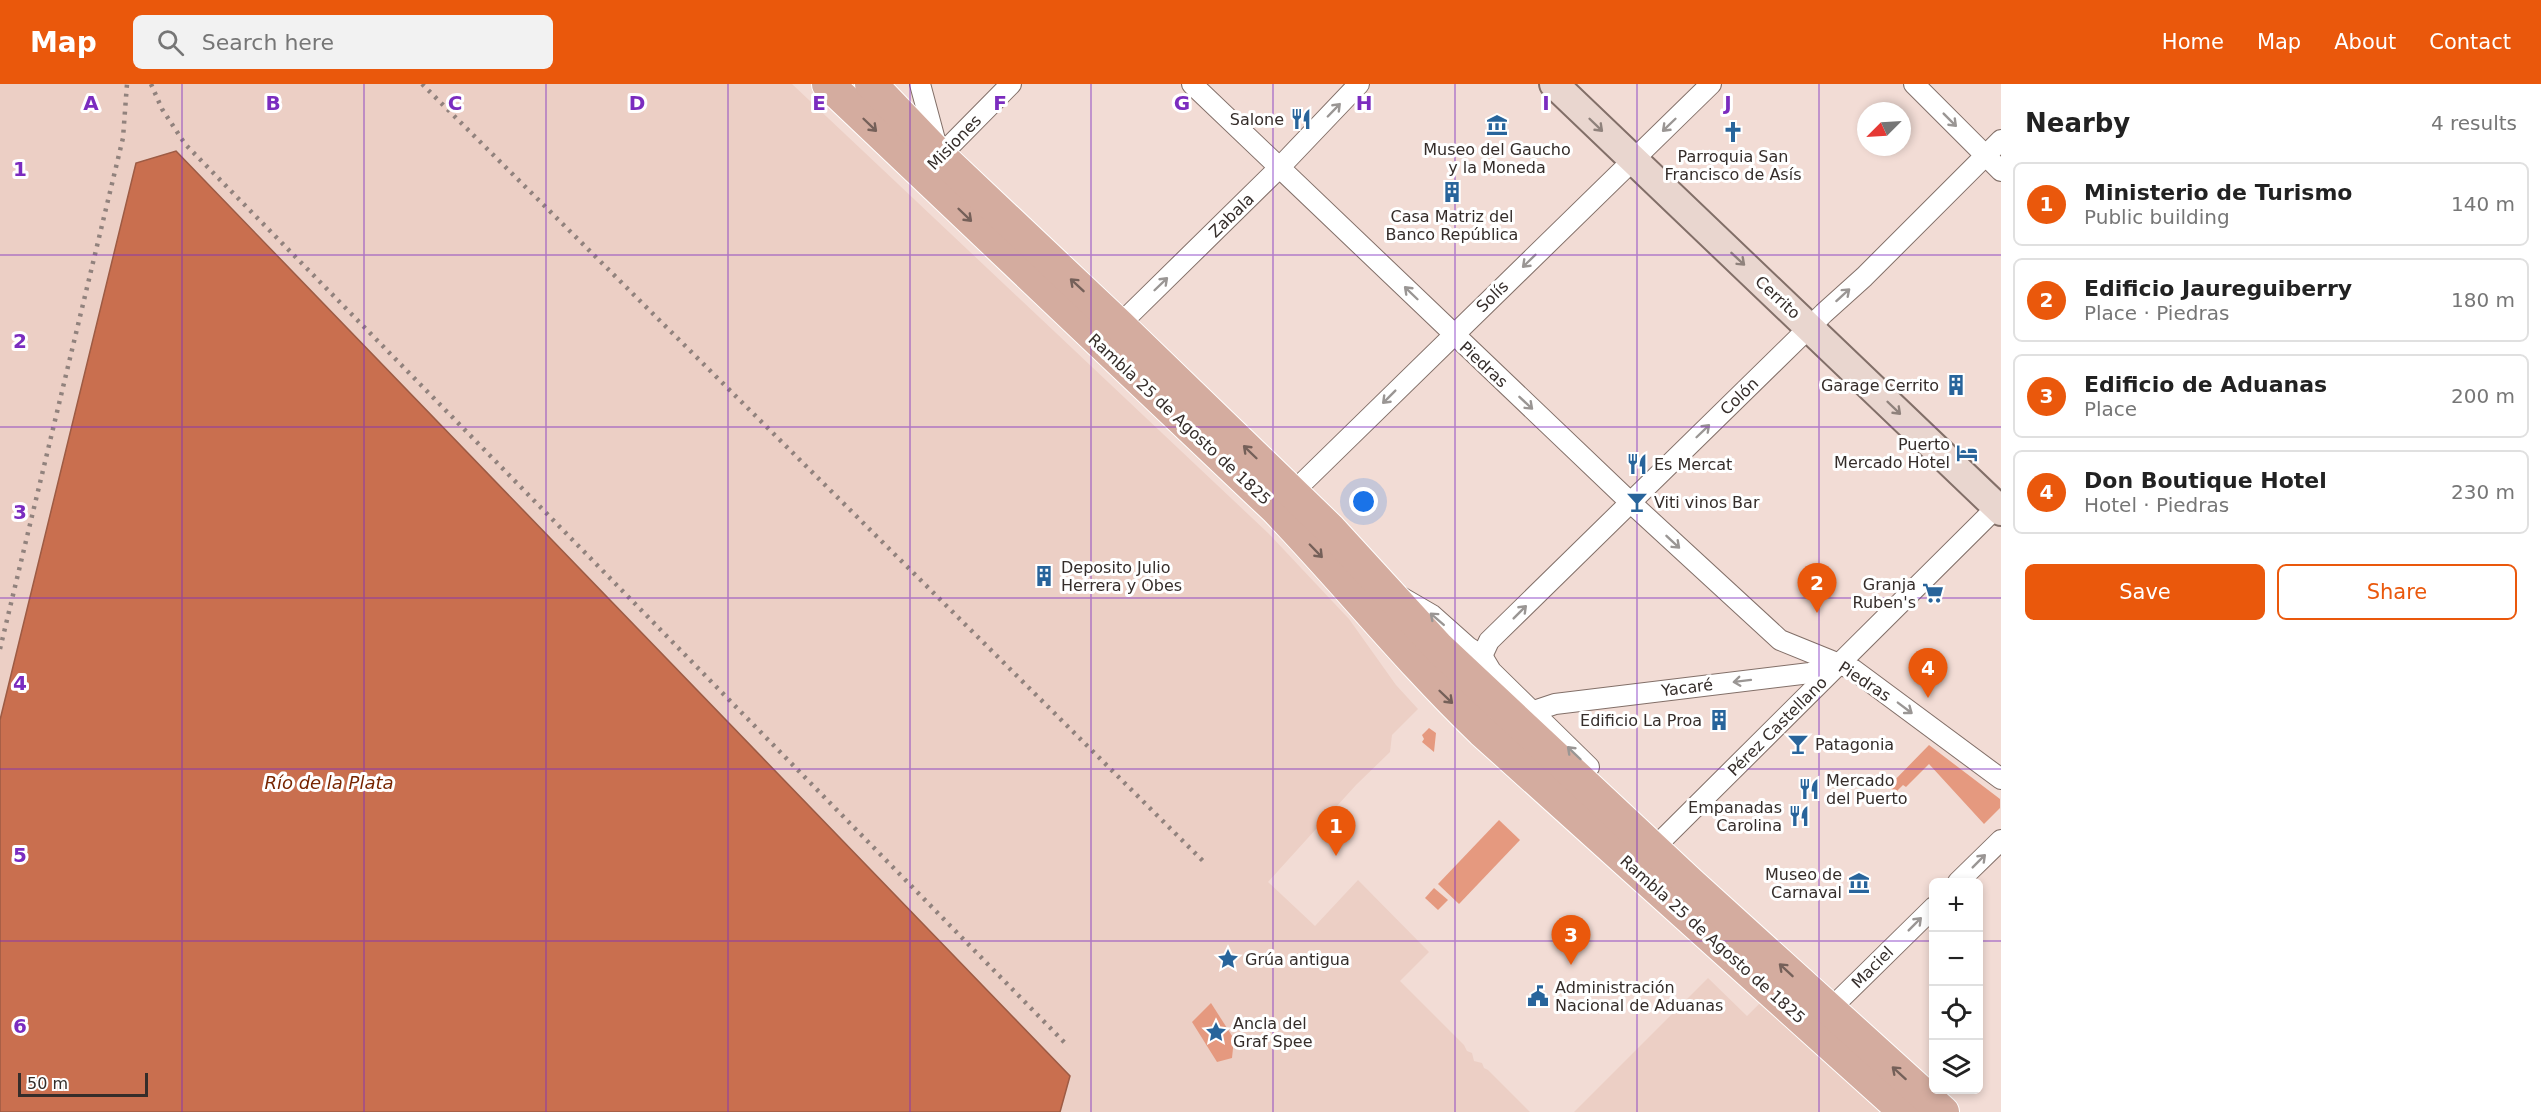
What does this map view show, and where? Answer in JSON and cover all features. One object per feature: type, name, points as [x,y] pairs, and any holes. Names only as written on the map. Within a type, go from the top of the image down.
[{"type":"main road","name":"Rambla 25 de Agosto de 1825","points":[[828,84],[931,166],[1284,501],[1322,557],[1436,687],[1521,765],[1820,1019],[1943,1112]]},
{"type":"main road","name":"Rambla 25 de Agosto de 1825","points":[[871,84],[931,166]]},
{"type":"main road","name":"Rambla 25 de Agosto de 1825","points":[[1284,501],[1330,529],[1439,648],[1527,717],[1604,801],[1690,883],[1905,1112]]},
{"type":"street","points":[[920,84],[931,166]]},
{"type":"street","name":"Misiones","points":[[931,166],[1011,84]]},
{"type":"street","name":"Piedras","points":[[1192,84],[1630,502],[1780,640],[1854,670],[2001,779]]},
{"type":"street","name":"Zabala","points":[[1110,334],[1280,166],[1359,84]]},
{"type":"street","name":"Cerrito","points":[[1554,84],[2000,507]]},
{"type":"street","name":"Solís","points":[[1284,501],[1711,84]]},
{"type":"street","points":[[1914,84],[2001,171]]},
{"type":"street","name":"Colón","points":[[1482,656],[1489,641],[1864,277],[2001,140]]},
{"type":"street","name":"Pérez Castellano","points":[[1654,848],[2000,507]]},
{"type":"street","name":"Rambla 25 de Agosto de 1825","points":[[1383,589],[1423,608],[1468,647],[1482,656],[1527,717]]},
{"type":"street","points":[[1766,678],[1781,673],[1788,661],[1787,650],[1780,640]]},
{"type":"street","name":"Yacaré","points":[[1527,717],[1555,704],[1810,673],[1840,663]]},
{"type":"street","points":[[1521,765],[1527,717]]},
{"type":"street","name":"Rambla 25 de Agosto de 1825","points":[[1521,765],[1535,765],[1550,771],[1672,874],[1690,883]]},
{"type":"street","points":[[1962,878],[2001,840]]},
{"type":"street","name":"Maciel","points":[[1820,1019],[1929,911]]},
{"type":"shaded area","points":[[0,84],[792,84],[1268,533],[1349,619],[1396,685],[1418,709],[1392,735],[1390,752],[1356,785],[1268,882],[1315,926],[1358,880],[1429,952],[1400,981],[1464,1045],[1467,1051],[1472,1053],[1474,1061],[1482,1063],[1484,1068],[1530,1112],[1060,1112],[1069,1075],[176,151],[136,164],[0,720]]},
{"type":"shaded area","points":[[1429,728],[1436,733],[1434,752],[1422,742],[1424,739],[1422,735]]},
{"type":"shaded area","points":[[1929,745],[2000,799],[2000,808],[1984,824],[1929,764],[1906,787],[1903,785],[1895,793],[1889,786]]},
{"type":"shaded area","points":[[1499,820],[1520,840],[1459,904],[1438,884]]},
{"type":"shaded area","points":[[1434,888],[1448,900],[1438,910],[1425,898]]},
{"type":"shaded area","points":[[1708,978],[1747,1016],[1762,1001],[1883,1112],[1574,1112]]},
{"type":"shaded area","points":[[1211,1003],[1234,1039],[1232,1058],[1217,1062],[1192,1022]]},
{"type":"water","name":"Río de la Plata","points":[[176,151],[1070,1076],[1060,1112],[0,1112],[0,720],[136,163]]},
{"type":"railway","points":[[0,649],[123,138],[127,84]]},
{"type":"railway","points":[[151,84],[162,109],[185,144],[1065,1043]]},
{"type":"railway","points":[[422,84],[1203,861]]},
{"type":"place","name":"Salone","points":[[1301,119]]},
{"type":"place","name":"Museo del Gaucho y la Moneda","points":[[1497,125]]},
{"type":"place","name":"Parroquia San Francisco de Asís","points":[[1733,132]]},
{"type":"place","name":"Casa Matriz del Banco República","points":[[1452,192]]},
{"type":"place","name":"Garage Cerrito","points":[[1956,385]]},
{"type":"place","name":"Puerto Mercado Hotel","points":[[1967,453]]},
{"type":"place","name":"Es Mercat","points":[[1637,464]]},
{"type":"place","name":"Viti vinos Bar","points":[[1637,502]]},
{"type":"place","name":"Deposito Julio Herrera y Obes","points":[[1044,576]]},
{"type":"place","name":"Granja Ruben's","points":[[1933,593]]},
{"type":"place","name":"Edificio Jaureguiberry","points":[[1817,613]]},
{"type":"place","name":"Don Boutique Hotel","points":[[1928,698]]},
{"type":"place","name":"Edificio La Proa","points":[[1719,720]]},
{"type":"place","name":"Patagonia","points":[[1798,744]]},
{"type":"place","name":"Mercado del Puerto","points":[[1809,789]]},
{"type":"place","name":"Empanadas Carolina","points":[[1799,816]]},
{"type":"place","name":"Ministerio de Turismo","points":[[1336,856]]},
{"type":"place","name":"Museo de Carnaval","points":[[1859,883]]},
{"type":"place","name":"Grúa antigua","points":[[1228,959]]},
{"type":"place","name":"Edificio de Aduanas","points":[[1571,965]]},
{"type":"place","name":"Administración Nacional de Aduanas","points":[[1538,996]]},
{"type":"place","name":"Ancla del Graf Spee","points":[[1216,1032]]}]
